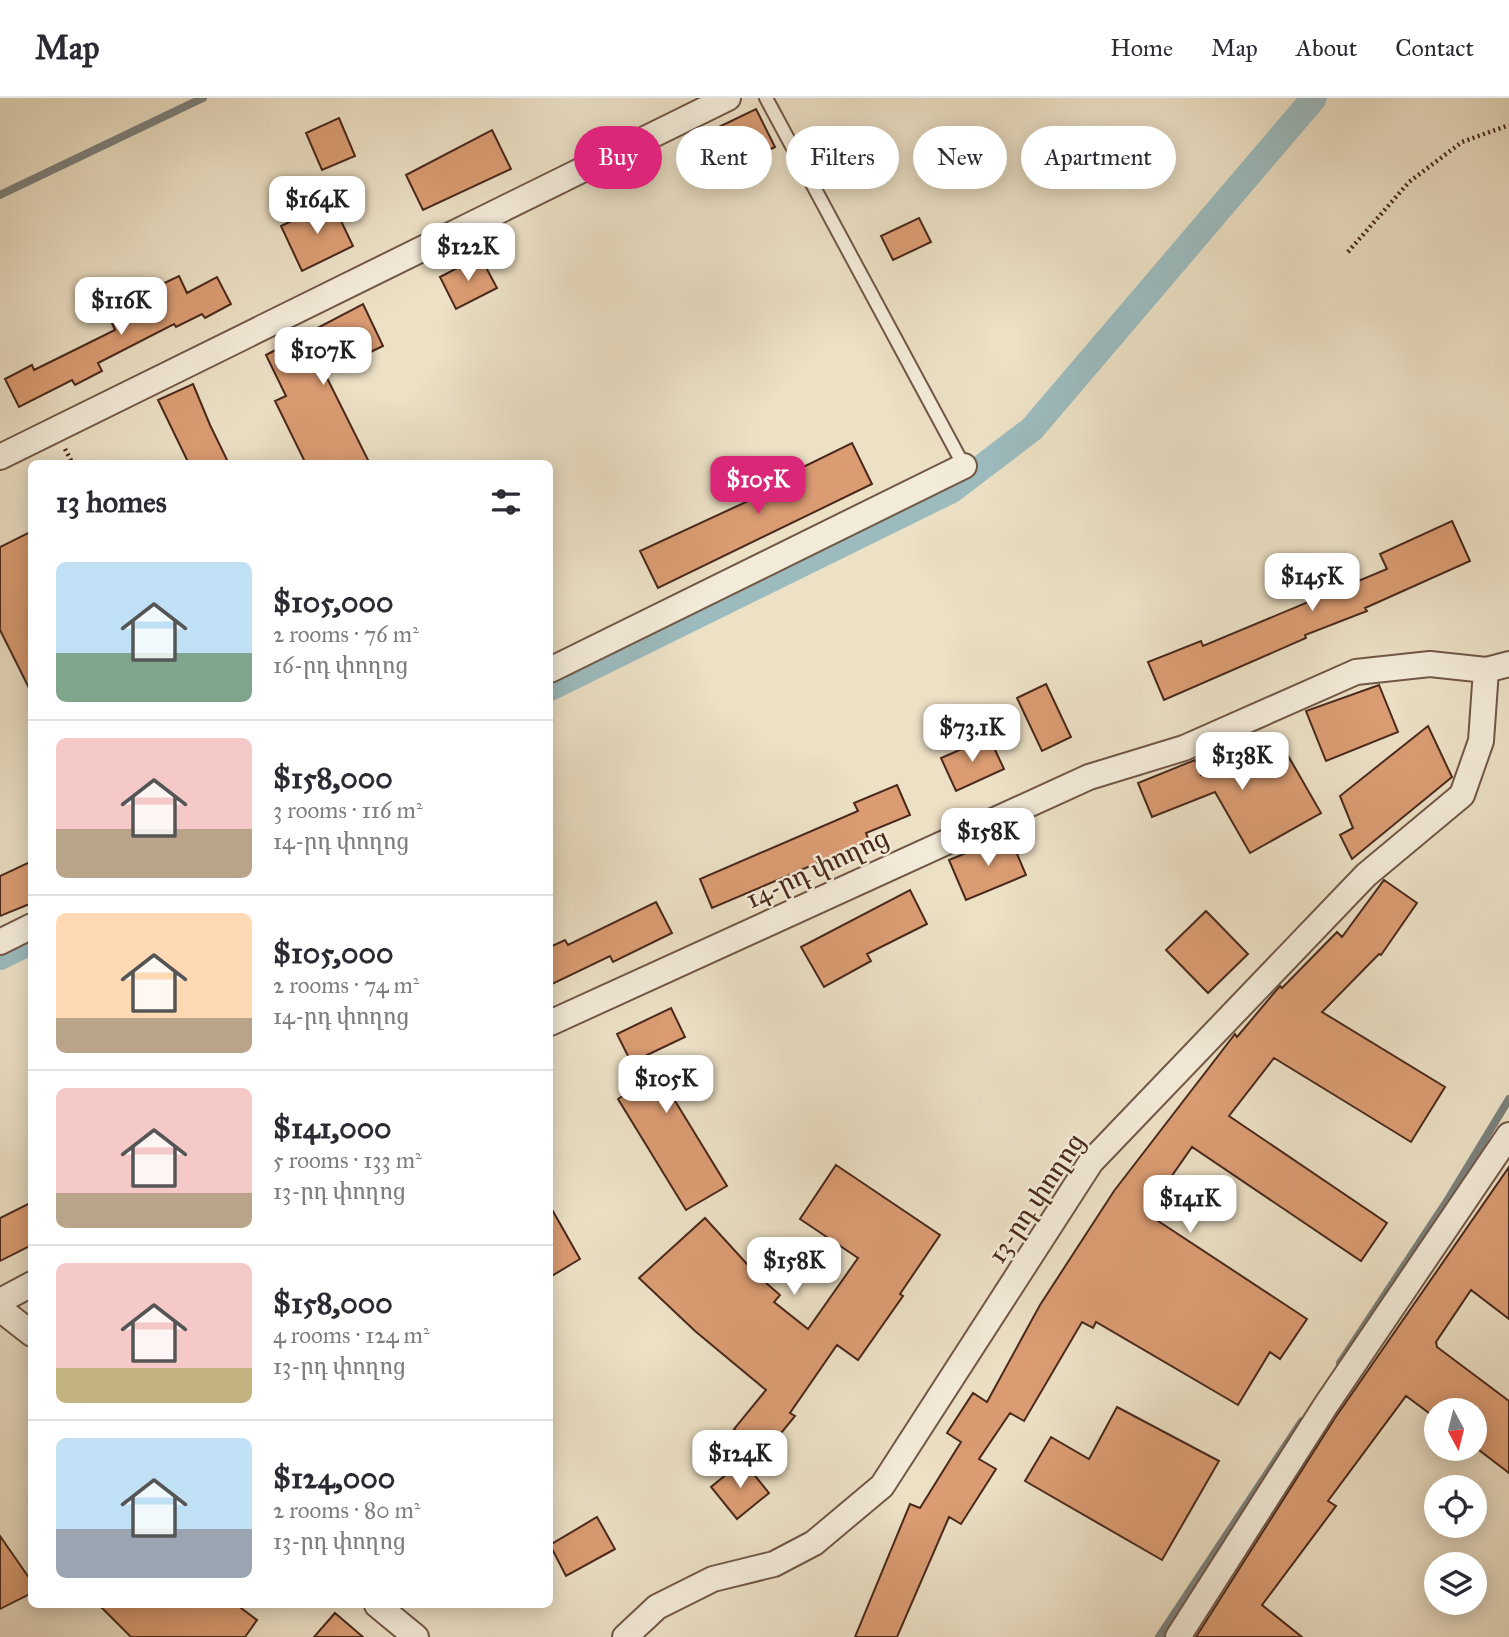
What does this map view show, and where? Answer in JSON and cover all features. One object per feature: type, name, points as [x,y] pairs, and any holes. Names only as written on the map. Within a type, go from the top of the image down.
[{"type":"street","points":[[0,457],[728,98]]},
{"type":"street","points":[[553,669],[964,466]]},
{"type":"street","name":"14-րդ փողոց","points":[[553,1022],[1089,777],[1184,748],[1356,672],[1430,664],[1497,667]]},
{"type":"street","name":"13-րդ փողոց","points":[[625,1637],[657,1607],[668,1601],[713,1579],[774,1564],[814,1543],[882,1486],[1091,1162],[1366,875],[1462,795],[1481,741],[1497,667]]},
{"type":"street","points":[[0,942],[28,928]]},
{"type":"street","points":[[1178,1637],[1326,1405],[1509,1135]]},
{"type":"street","points":[[0,1301],[28,1286]]},
{"type":"street","points":[[0,1309],[28,1331]]},
{"type":"street","points":[[381,1608],[416,1637]]},
{"type":"lane","points":[[766,98],[964,466]]},
{"type":"path","points":[[1348,252],[1409,182],[1462,142],[1509,125]]},
{"type":"building","points":[[756,109],[764,126],[721,126]]},
{"type":"building","points":[[339,118],[355,156],[322,170],[306,133]]},
{"type":"building","points":[[492,130],[511,169],[423,210],[406,175]]},
{"type":"building","points":[[332,202],[353,246],[302,271],[281,226]]},
{"type":"building","points":[[919,218],[931,242],[893,260],[881,236]]},
{"type":"building","points":[[480,256],[497,288],[456,309],[440,277]]},
{"type":"building","points":[[179,276],[187,293],[217,277],[231,304],[205,318],[202,314],[176,327],[174,324],[98,363],[102,371],[75,385],[72,380],[19,407],[5,379],[32,365],[34,370],[115,330],[111,321],[161,296],[156,287]]},
{"type":"building","points":[[363,304],[383,346],[325,374],[368,460],[304,460],[275,401],[286,396],[266,355]]},
{"type":"building","points":[[193,384],[227,460],[187,460],[158,400]]},
{"type":"building","points":[[852,443],[872,484],[658,588],[640,551],[800,477],[797,470]]},
{"type":"building","points":[[1452,521],[1470,561],[1365,608],[1367,611],[1305,635],[1306,638],[1164,700],[1148,662],[1201,641],[1203,646],[1387,569],[1380,554]]},
{"type":"building","points":[[28,533],[28,686],[0,630],[0,547]]},
{"type":"building","points":[[1046,684],[1071,737],[1042,751],[1017,698]]},
{"type":"building","points":[[1379,685],[1398,732],[1326,761],[1306,711]]},
{"type":"building","points":[[1428,726],[1452,777],[1352,859],[1340,835],[1353,828],[1340,796]]},
{"type":"building","points":[[1275,733],[1321,813],[1250,853],[1215,792],[1152,817],[1138,783],[1195,760],[1201,775]]},
{"type":"building","points":[[989,737],[1004,769],[956,791],[941,758]]},
{"type":"building","points":[[897,785],[910,815],[866,833],[869,841],[712,908],[700,879],[858,811],[854,803]]},
{"type":"building","points":[[1009,835],[1026,875],[966,900],[949,860]]},
{"type":"building","points":[[28,863],[28,905],[0,916],[0,876]]},
{"type":"building","points":[[1384,880],[1417,903],[1381,955],[1379,954],[1322,1012],[1445,1087],[1411,1142],[1274,1058],[1229,1116],[1387,1223],[1361,1261],[1192,1147],[1146,1213],[1307,1319],[1280,1359],[1270,1352],[1238,1405],[1096,1322],[1093,1328],[1082,1322],[1024,1421],[1010,1413],[979,1459],[996,1469],[961,1524],[949,1517],[897,1637],[855,1637],[910,1504],[920,1508],[961,1442],[947,1433],[973,1393],[987,1402],[1040,1305],[1114,1191],[1235,1034],[1237,1037],[1280,986],[1282,988],[1337,932],[1342,937]]},
{"type":"building","points":[[910,890],[927,924],[867,954],[871,961],[824,987],[801,947]]},
{"type":"building","points":[[656,902],[672,933],[613,962],[610,956],[553,984],[553,946],[565,940],[568,945]]},
{"type":"building","points":[[1206,911],[1248,954],[1208,993],[1166,950]]},
{"type":"building","points":[[671,1008],[685,1037],[647,1055],[727,1186],[686,1210],[618,1099],[642,1084],[617,1034]]},
{"type":"building","points":[[836,1165],[940,1235],[900,1294],[903,1296],[858,1360],[837,1345],[790,1413],[795,1416],[764,1454],[734,1429],[766,1390],[695,1331],[639,1278],[705,1218],[757,1275],[780,1295],[774,1302],[808,1329],[858,1258],[800,1219]]},
{"type":"building","points":[[1509,1167],[1509,1319],[1471,1290],[1436,1342],[1437,1347],[1509,1401],[1509,1473],[1488,1457],[1488,1398],[1424,1398],[1424,1409],[1406,1396],[1328,1501],[1336,1506],[1262,1605],[1302,1637],[1196,1637],[1335,1418]]},
{"type":"building","points":[[28,1204],[28,1247],[0,1261],[0,1218]]},
{"type":"building","points":[[553,1211],[580,1259],[553,1275]]},
{"type":"building","points":[[1117,1407],[1219,1461],[1162,1560],[1025,1481],[1051,1437],[1089,1459]]},
{"type":"building","points":[[743,1461],[769,1493],[737,1519],[711,1487]]},
{"type":"building","points":[[597,1517],[615,1549],[566,1576],[553,1551],[553,1543]]},
{"type":"building","points":[[0,1536],[28,1576],[28,1595],[0,1609]]},
{"type":"building","points":[[102,1608],[241,1608],[257,1620],[245,1637],[131,1637]]},
{"type":"building","points":[[335,1613],[363,1637],[314,1637]]},
{"type":"waterway","points":[[0,195],[203,98]]},
{"type":"waterway","points":[[553,687],[952,490],[1032,429],[1314,98]]},
{"type":"waterway","points":[[0,957],[28,943]]},
{"type":"waterway","points":[[1340,1363],[1447,1201],[1509,1099]]},
{"type":"waterway","points":[[1159,1637],[1302,1421]]}]
